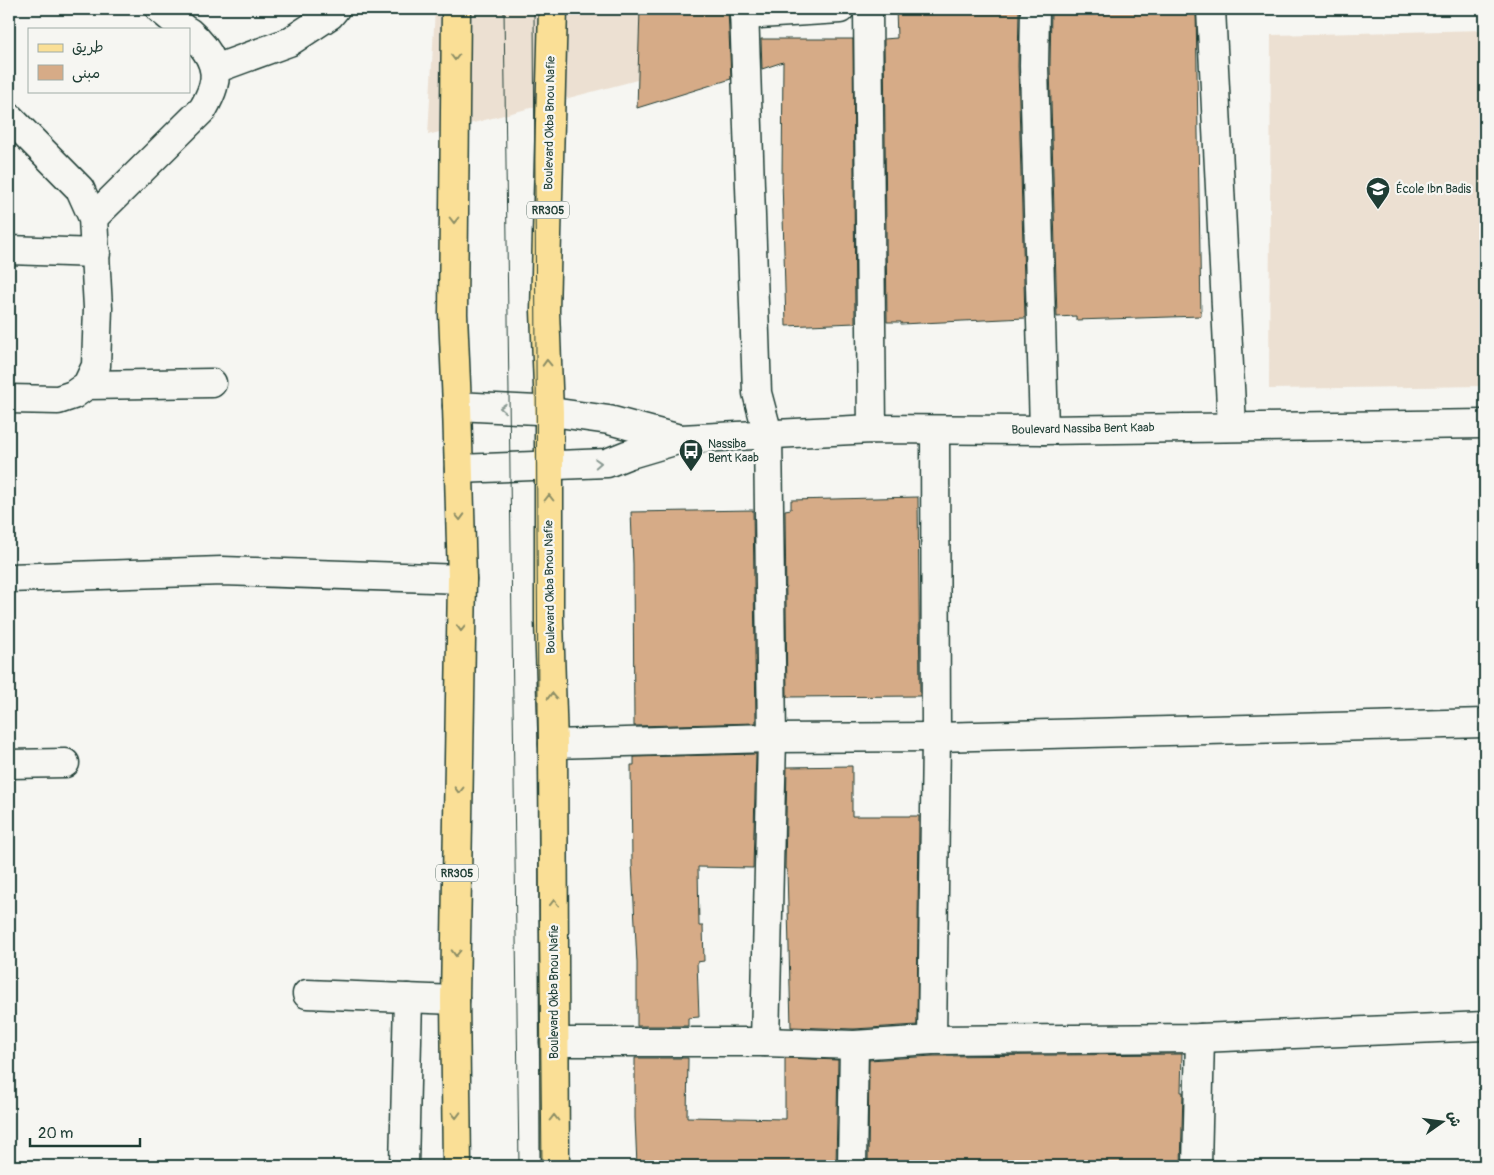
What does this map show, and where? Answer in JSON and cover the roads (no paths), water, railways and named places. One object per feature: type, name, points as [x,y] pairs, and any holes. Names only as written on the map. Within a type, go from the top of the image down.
[{"type":"main road","name":"RR305","points":[[456,9],[453,314],[458,406],[462,579],[455,1000],[456,1166]]},
{"type":"main road","name":"Boulevard Okba Bnou Nafie","points":[[553,9],[545,311],[549,412],[550,621],[553,744],[555,1166]]},
{"type":"street","points":[[160,9],[183,28]]},
{"type":"street","points":[[215,69],[288,42],[330,14],[334,9]]},
{"type":"street","points":[[765,1042],[772,738],[768,434],[757,394],[744,12],[840,9]]},
{"type":"street","points":[[868,9],[872,429]]},
{"type":"street","points":[[1035,9],[1034,66],[1044,430]]},
{"type":"street","points":[[1211,9],[1232,426]]},
{"type":"street","points":[[93,218],[203,109],[214,86],[215,69],[208,52],[190,33]]},
{"type":"street","points":[[9,117],[80,188],[93,218],[98,308],[96,366],[88,385]]},
{"type":"street","points":[[9,250],[96,252]]},
{"type":"street","points":[[9,399],[58,400],[73,395],[88,385],[212,384]]},
{"type":"street","name":"Boulevard Nassiba Bent Kaab","points":[[458,406],[549,412],[609,420],[681,439]]},
{"type":"street","name":"Boulevard Nassiba Bent Kaab","points":[[459,468],[607,463],[681,439],[872,429],[1044,430],[1485,424]]},
{"type":"street","points":[[932,1040],[936,737],[935,430]]},
{"type":"street","points":[[9,578],[222,571],[462,579]]},
{"type":"street","points":[[553,744],[772,738],[936,737],[1485,723]]},
{"type":"street","points":[[9,764],[65,763]]},
{"type":"street","points":[[308,994],[455,1000]]},
{"type":"street","points":[[404,1166],[408,998]]},
{"type":"street","points":[[554,1042],[765,1042],[854,1045],[932,1040],[1200,1038],[1485,1026]]},
{"type":"street","points":[[1197,1166],[1200,1038]]},
{"type":"street","points":[[852,1166],[854,1045]]},
{"type":"tram line","points":[[504,9],[519,1166]]},
{"type":"tram line","points":[[534,9],[542,1166]]},
{"type":"place","name":"École Ibn Badis","points":[[1378,210]]},
{"type":"place","name":"Nassiba Bent Kaab","points":[[691,472]]}]
